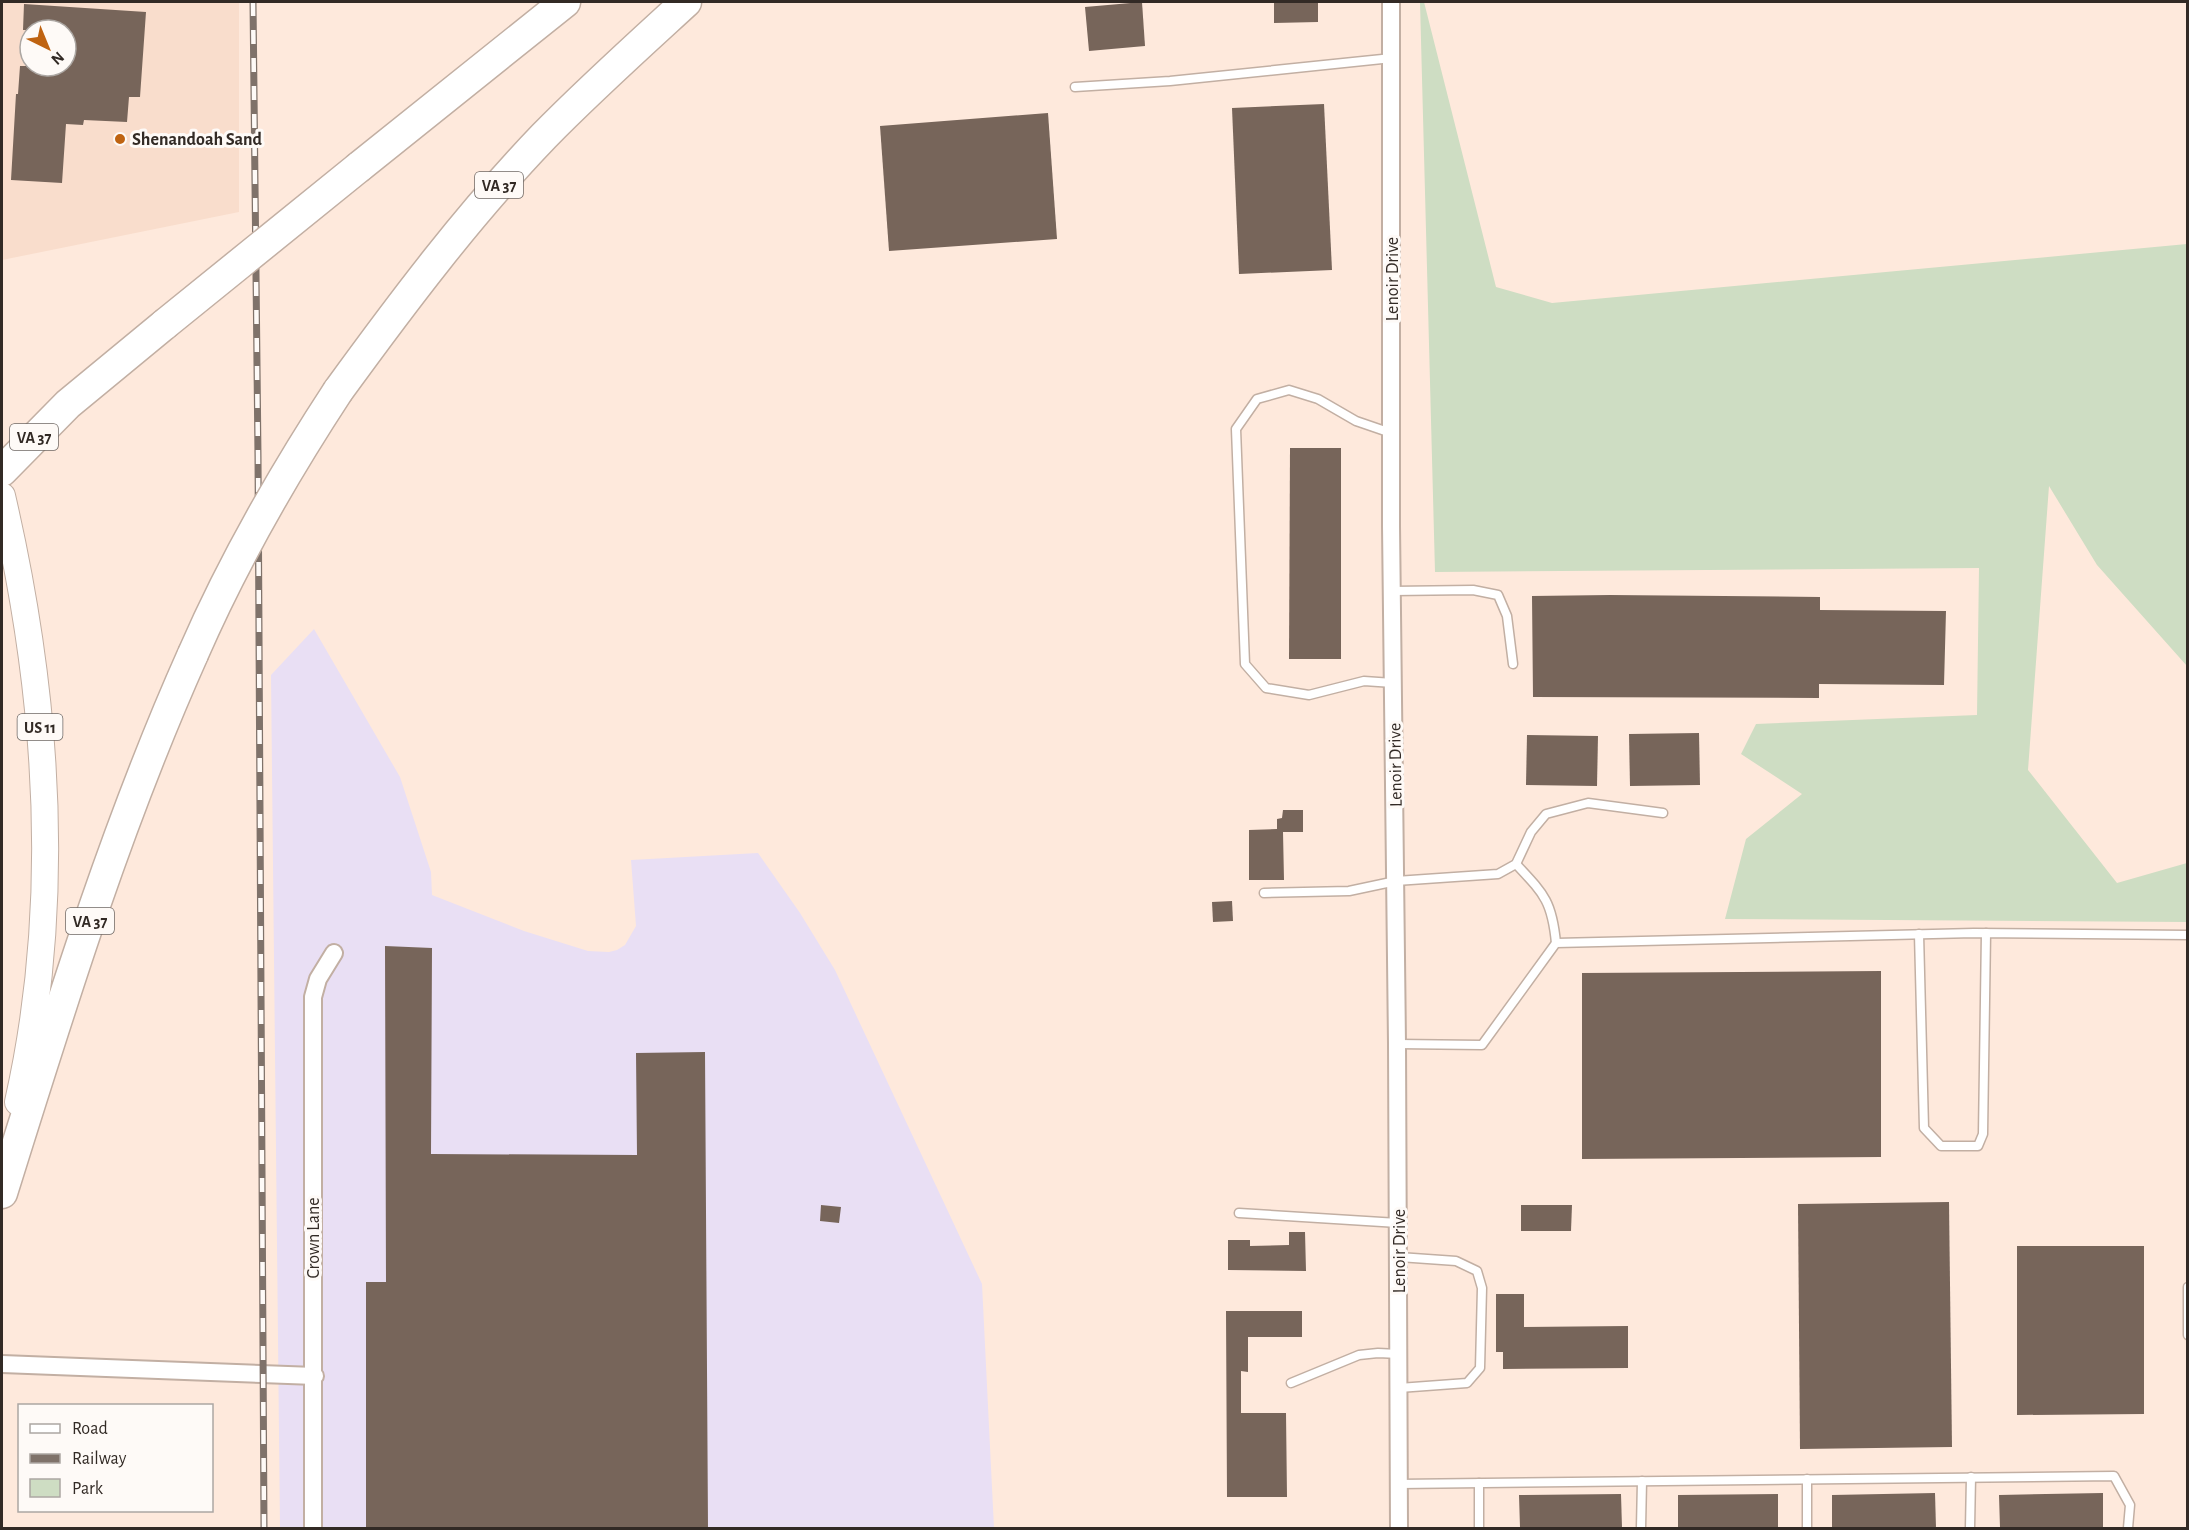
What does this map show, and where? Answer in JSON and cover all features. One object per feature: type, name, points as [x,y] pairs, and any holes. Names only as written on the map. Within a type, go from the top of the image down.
[{"type":"highway","name":"VA 37","points":[[2,471],[68,404],[565,2]]},
{"type":"highway","name":"VA 37","points":[[2,1193],[54,1028],[141,778],[211,612],[255,528],[303,445],[338,392],[395,313],[495,190],[543,137],[686,2]]},
{"type":"main road","name":"US 11","points":[[2,496],[30,642],[43,759],[45,825],[41,962],[37,999],[24,1076],[2,1176]]},
{"type":"street","name":"Lenoir Drive","points":[[1391,2],[1393,58],[1391,433],[1398,1044],[1400,1528]]},
{"type":"street","name":"Crown Lane","points":[[313,1528],[315,1376],[313,997],[318,979],[334,953]]},
{"type":"street","points":[[2,1364],[315,1376]]},
{"type":"lane","points":[[1076,87],[1170,81],[1393,58]]},
{"type":"lane","points":[[1391,433],[1356,421],[1318,399],[1289,390],[1257,399],[1236,429],[1245,664],[1266,688],[1309,694],[1364,681],[1393,683]]},
{"type":"lane","points":[[1392,591],[1473,590],[1498,595],[1507,616],[1513,664]]},
{"type":"lane","points":[[1264,893],[1349,891],[1396,881],[1498,874],[1516,864],[1531,832],[1546,814],[1588,803],[1663,813]]},
{"type":"lane","points":[[1398,1044],[1482,1045],[1556,943],[1554,918],[1544,894],[1516,864]]},
{"type":"lane","points":[[1556,943],[1986,933],[2187,935]]},
{"type":"lane","points":[[1919,934],[1924,1128],[1941,1146],[1978,1146],[1983,1134],[1986,933]]},
{"type":"lane","points":[[1239,1213],[1399,1223]]},
{"type":"lane","points":[[1399,1257],[1456,1262],[1477,1271],[1482,1288],[1480,1368],[1467,1383],[1399,1388]]},
{"type":"lane","points":[[2187,1287],[2187,1335]]},
{"type":"lane","points":[[1292,1383],[1359,1355],[1400,1354]]},
{"type":"lane","points":[[1400,1484],[2114,1476],[2130,1505],[2128,1528]]},
{"type":"lane","points":[[1970,1528],[1971,1477]]},
{"type":"lane","points":[[1807,1479],[1807,1528]]},
{"type":"lane","points":[[1641,1528],[1642,1481]]},
{"type":"lane","points":[[1479,1483],[1479,1528]]},
{"type":"shaded area","name":"Shenandoah Sand","points":[[2,2],[239,2],[239,212],[2,260]]},
{"type":"shaded area","points":[[314,629],[400,777],[431,872],[432,895],[524,931],[588,951],[609,952],[625,945],[636,926],[631,860],[758,853],[800,913],[835,970],[982,1284],[994,1528],[280,1528],[271,675]]},
{"type":"green space","points":[[1420,2],[1424,2],[1496,287],[1552,303],[2187,244],[2187,666],[2097,565],[2049,486],[2028,770],[2117,883],[2187,863],[2187,922],[1725,919],[1746,839],[1802,794],[1741,754],[1756,724],[1977,715],[1979,568],[1435,572]]},
{"type":"building","points":[[1142,2],[1145,46],[1089,51],[1085,7]]},
{"type":"building","points":[[1274,2],[1318,2],[1318,22],[1274,23]]},
{"type":"building","points":[[24,4],[146,12],[140,97],[129,97],[127,122],[84,120],[83,125],[66,124],[62,183],[11,180],[16,94],[18,94],[19,78],[78,78],[78,18],[23,18]]},
{"type":"building","points":[[1324,104],[1332,270],[1239,274],[1232,108]]},
{"type":"building","points":[[1048,113],[1057,239],[889,251],[880,126]]},
{"type":"building","points":[[1290,448],[1341,448],[1341,659],[1289,659]]},
{"type":"building","points":[[1532,596],[1820,597],[1820,610],[1946,611],[1944,685],[1819,684],[1819,698],[1533,697]]},
{"type":"building","points":[[1699,733],[1700,785],[1630,786],[1629,734]]},
{"type":"building","points":[[1527,735],[1598,736],[1597,786],[1526,785]]},
{"type":"building","points":[[1283,810],[1303,810],[1303,832],[1283,832],[1284,880],[1249,880],[1249,830],[1277,829],[1277,819],[1282,818]]},
{"type":"building","points":[[1232,901],[1233,921],[1213,922],[1212,902]]},
{"type":"building","points":[[385,946],[432,948],[431,1154],[637,1155],[636,1053],[705,1052],[708,1528],[366,1528],[366,1282],[386,1282]]},
{"type":"building","points":[[1881,971],[1881,1157],[1582,1159],[1582,973]]},
{"type":"building","points":[[1949,1202],[1952,1447],[1800,1449],[1798,1204]]},
{"type":"building","points":[[821,1205],[841,1207],[839,1223],[820,1221]]},
{"type":"building","points":[[1521,1205],[1572,1205],[1571,1231],[1521,1231]]},
{"type":"building","points":[[1289,1232],[1305,1232],[1306,1271],[1228,1270],[1228,1240],[1250,1240],[1250,1246],[1289,1245]]},
{"type":"building","points":[[2017,1246],[2144,1246],[2144,1414],[2017,1415]]},
{"type":"building","points":[[1496,1294],[1524,1294],[1524,1327],[1628,1326],[1628,1368],[1503,1369],[1503,1352],[1496,1352]]},
{"type":"building","points":[[1226,1311],[1302,1311],[1302,1337],[1248,1337],[1248,1372],[1241,1371],[1241,1413],[1286,1413],[1287,1497],[1227,1497]]},
{"type":"building","points":[[1935,1493],[1936,1528],[1832,1528],[1832,1495]]},
{"type":"building","points":[[2103,1493],[2103,1528],[2000,1528],[1999,1495]]},
{"type":"building","points":[[1621,1494],[1622,1528],[1520,1528],[1519,1495]]},
{"type":"building","points":[[1778,1494],[1778,1528],[1678,1528],[1678,1495]]},
{"type":"railway","points":[[253,2],[264,1528]]},
{"type":"place","name":"Shenandoah Sand","points":[[120,139]]}]
